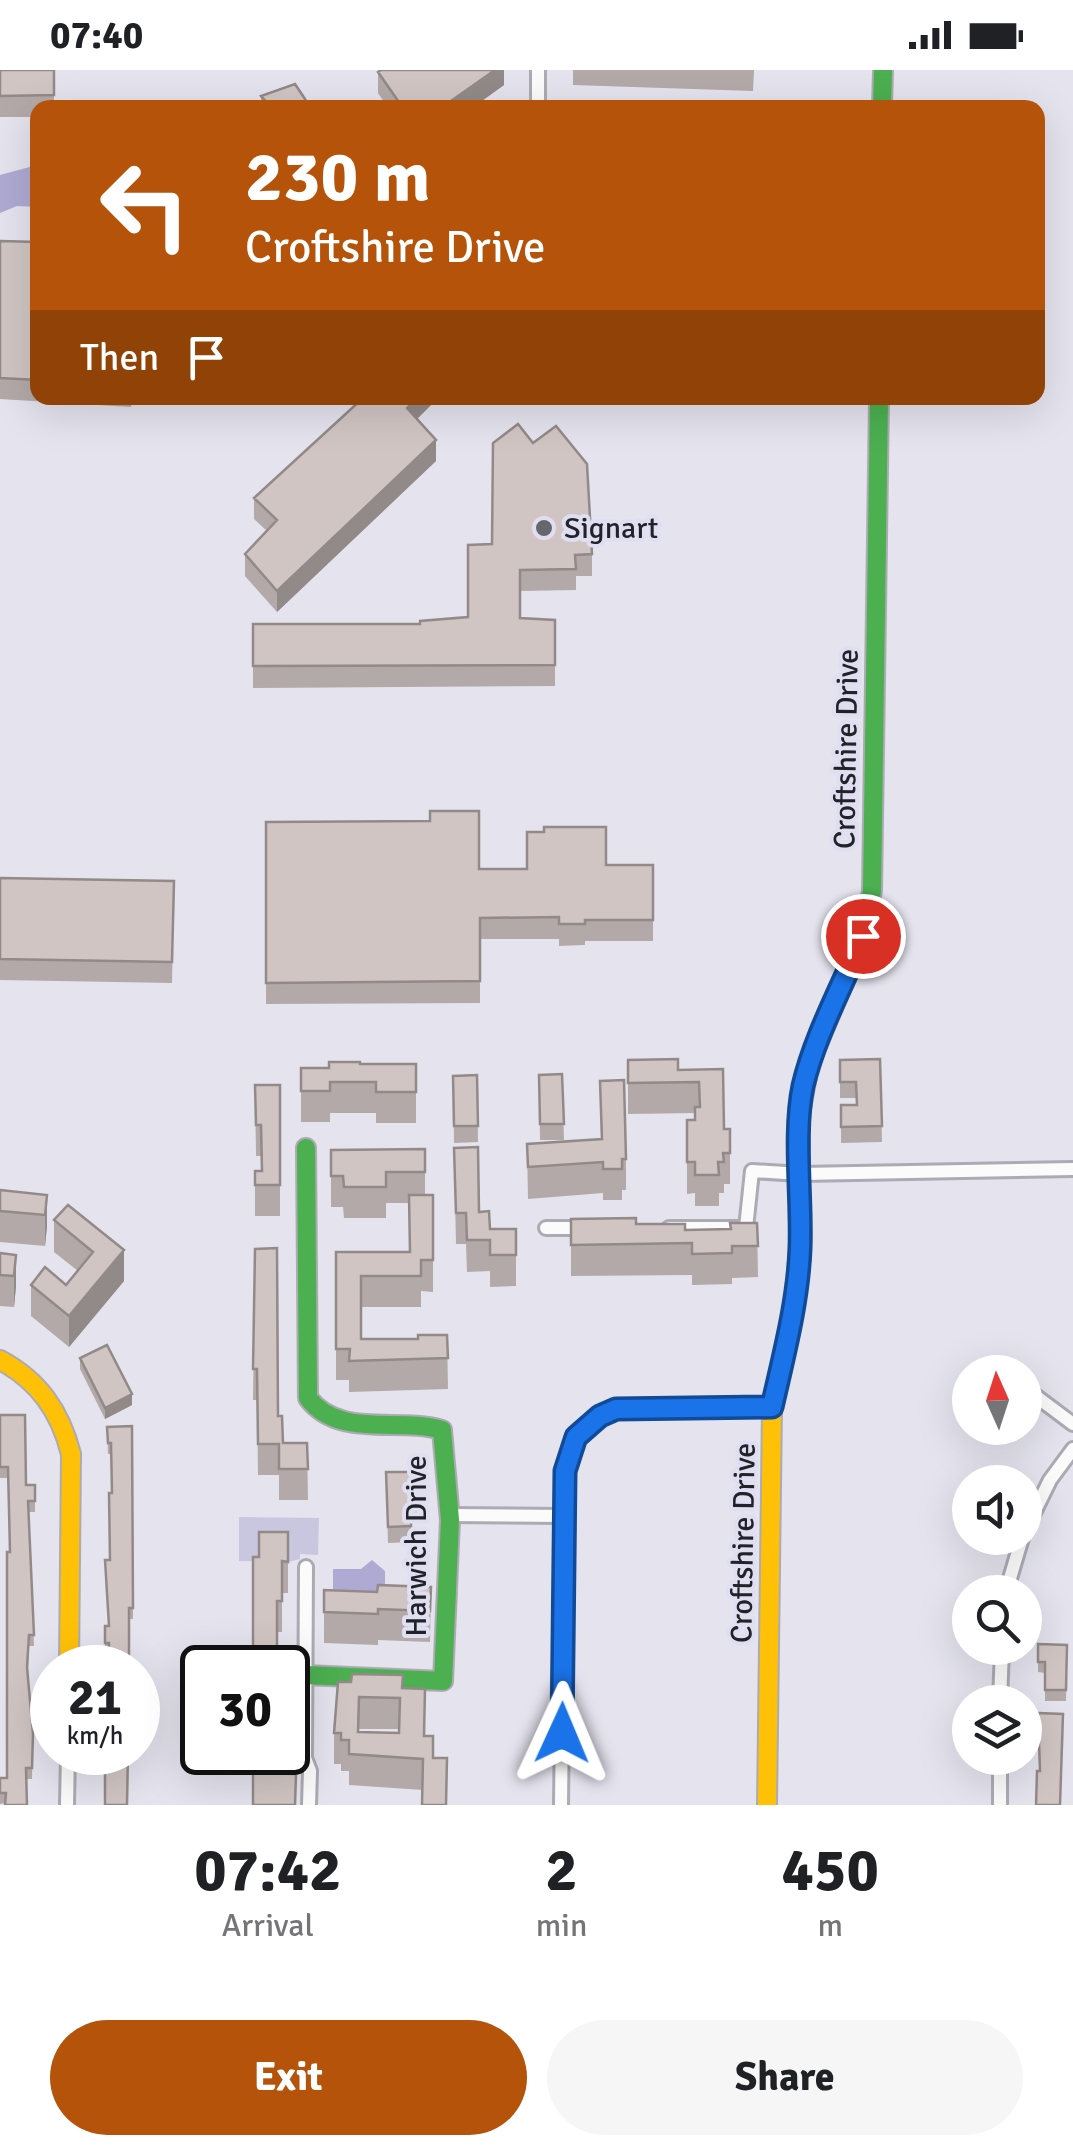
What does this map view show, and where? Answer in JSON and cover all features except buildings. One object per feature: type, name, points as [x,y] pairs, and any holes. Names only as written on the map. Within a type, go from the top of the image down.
[{"type":"street","points":[[538,70],[538,100]]},
{"type":"street","points":[[882,100],[883,70]]},
{"type":"street","name":"Croftshire Drive","points":[[767,1805],[772,1407],[795,1302],[800,1114],[809,1065],[863,936],[872,890],[879,405]]},
{"type":"street","name":"Harwich Drive","points":[[306,1148],[308,1398],[313,1409],[338,1423],[426,1422],[442,1430],[448,1515],[442,1680],[310,1676]]},
{"type":"street","points":[[657,1228],[746,1228],[752,1171],[801,1174],[1073,1170]]},
{"type":"street","points":[[546,1228],[602,1228]]},
{"type":"street","points":[[0,1360],[28,1377],[52,1403],[67,1436],[71,1454],[70,1645]]},
{"type":"street","points":[[1042,1401],[1073,1424]]},
{"type":"street","points":[[561,1805],[564,1516],[569,1454],[576,1437],[600,1416],[630,1407],[772,1407]]},
{"type":"street","points":[[1042,1497],[1073,1448]]},
{"type":"street","points":[[448,1515],[564,1516]]},
{"type":"street","points":[[306,1567],[306,1645]]},
{"type":"street","points":[[67,1805],[68,1775]]},
{"type":"street","points":[[310,1775],[310,1805]]},
{"type":"street","points":[[1000,1775],[1000,1805]]},
{"type":"shaded area","points":[[30,167],[30,207],[17,206],[0,213],[0,175]]},
{"type":"shaded area","points":[[239,1517],[319,1518],[318,1555],[300,1554],[300,1559],[288,1562],[239,1561]]},
{"type":"shaded area","points":[[372,1560],[385,1571],[385,1595],[333,1594],[333,1569],[361,1569]]},
{"type":"traffic: fast","points":[[882,100],[883,70]]},
{"type":"traffic: fast","points":[[800,1181],[800,1114],[809,1065],[863,936],[872,891],[879,405]]},
{"type":"traffic: fast","points":[[306,1148],[308,1398],[321,1411],[352,1423],[442,1430],[450,1520],[443,1681],[310,1675]]},
{"type":"traffic: slow","points":[[767,1805],[772,1407],[795,1302],[800,1181]]},
{"type":"traffic: slow","points":[[0,1360],[26,1378],[46,1399],[61,1424],[71,1454],[69,1645]]},
{"type":"place","name":"Signart","points":[[544,528]]},
{"type":"route","points":[[562,1733],[565,1471],[569,1454],[576,1437],[587,1425],[616,1409],[772,1407],[795,1302],[800,1250],[803,1089],[809,1065],[863,936]]}]
